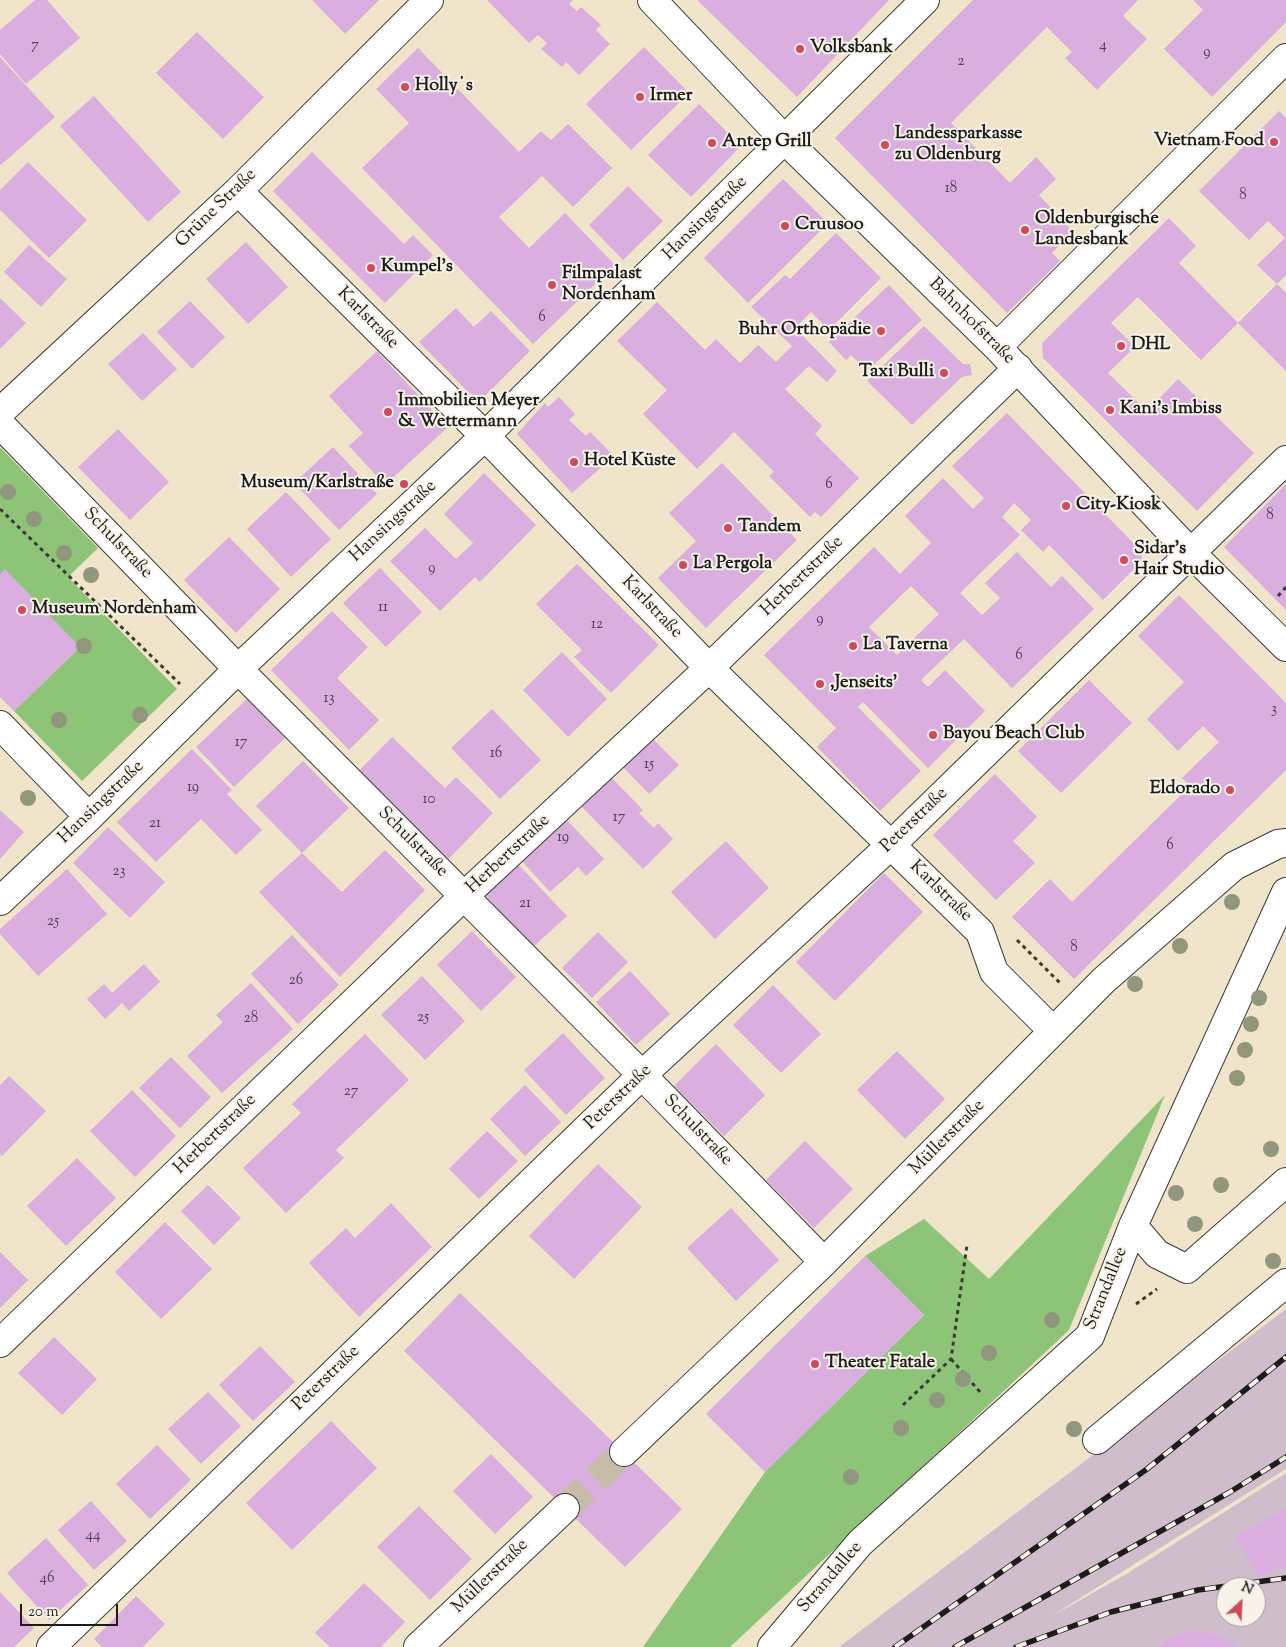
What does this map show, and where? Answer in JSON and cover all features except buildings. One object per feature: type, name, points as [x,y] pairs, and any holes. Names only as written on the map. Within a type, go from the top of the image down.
[{"type":"street","name":"Grüne Straße","points":[[0,412],[238,191],[429,0]]},
{"type":"street","name":"Bahnhofstraße","points":[[652,0],[786,140],[1018,368],[1190,552],[1286,647]]},
{"type":"street","name":"Hansingstraße","points":[[0,901],[89,817],[238,669],[485,436],[786,140],[925,0]]},
{"type":"street","points":[[997,347],[1286,58]]},
{"type":"street","name":"Karlstraße","points":[[238,191],[485,436],[709,668],[980,932],[994,972],[1053,1031]]},
{"type":"street","name":"Herbertstraße","points":[[0,1343],[464,896],[709,668],[1018,368]]},
{"type":"street","name":"Schulstraße","points":[[0,424],[238,669],[642,1074],[824,1262]]},
{"type":"street","name":"Peterstraße","points":[[51,1647],[642,1074],[891,845],[1286,460]]},
{"type":"street","points":[[0,725],[89,817]]},
{"type":"street","name":"Müllerstraße","points":[[624,1452],[824,1262],[1104,980],[1234,866],[1278,844],[1286,843]]},
{"type":"street","name":"Strandallee","points":[[772,1647],[860,1543],[1090,1336],[1133,1226],[1286,892]]},
{"type":"street","points":[[1133,1226],[1157,1254],[1188,1268],[1286,1182]]},
{"type":"street","points":[[1097,1440],[1286,1283]]},
{"type":"street","name":"Müllerstraße","points":[[418,1647],[565,1508]]},
{"type":"path","points":[[0,508],[202,705]]},
{"type":"path","points":[[903,1405],[951,1360],[967,1245]]},
{"type":"path","points":[[951,1360],[980,1392]]},
{"type":"shaded area","points":[[1286,1309],[1286,1469],[1050,1617],[1128,1573],[1286,1473],[1286,1647],[839,1647]]},
{"type":"green space","points":[[0,447],[98,548],[68,577],[177,689],[82,781],[14,711],[80,647],[0,574]]},
{"type":"green space","points":[[1165,1095],[1069,1330],[730,1647],[643,1647],[765,1472],[924,1315],[865,1256],[924,1219],[989,1279]]},
{"type":"tunnel","points":[[565,1508],[624,1452]]},
{"type":"railway","points":[[895,1647],[1147,1469],[1286,1357]]},
{"type":"railway","points":[[955,1647],[1230,1492],[1286,1457]]},
{"type":"railway","points":[[1016,1647],[1111,1612],[1198,1590],[1286,1578]]},
{"type":"place","name":"Volksbank","points":[[800,49]]},
{"type":"place","name":"Hollyʼs","points":[[405,87]]},
{"type":"place","name":"Irmer","points":[[640,97]]},
{"type":"place","name":"Vietnam Food","points":[[1274,142]]},
{"type":"place","name":"Antep Grill","points":[[712,143]]},
{"type":"place","name":"Landessparkasse zu Oldenburg","points":[[885,145]]},
{"type":"place","name":"Cruusoo","points":[[785,226]]},
{"type":"place","name":"Oldenburgische Landesbank","points":[[1025,230]]},
{"type":"place","name":"Kumpel's","points":[[371,268]]},
{"type":"place","name":"Filmpalast Nordenham","points":[[552,285]]},
{"type":"place","name":"Buhr Orthopädie","points":[[881,331]]},
{"type":"place","name":"DHL","points":[[1121,346]]},
{"type":"place","name":"Taxi Bulli","points":[[944,373]]},
{"type":"place","name":"Kani's Imbiss","points":[[1110,410]]},
{"type":"place","name":"Immobilien Meyer & Wettermann","points":[[388,412]]},
{"type":"place","name":"Hotel Küste","points":[[574,462]]},
{"type":"place","name":"Museum/Karlstraße","points":[[404,484]]},
{"type":"place","name":"City-Kiosk","points":[[1066,506]]},
{"type":"place","name":"Tandem","points":[[728,528]]},
{"type":"place","name":"Sidar's Hair Studio","points":[[1124,560]]},
{"type":"place","name":"La Pergola","points":[[683,565]]},
{"type":"place","name":"Museum Nordenham","points":[[22,610]]},
{"type":"place","name":"La Taverna","points":[[853,646]]},
{"type":"place","name":",Jenseits'","points":[[820,684]]},
{"type":"place","name":"Bayou Beach Club","points":[[933,735]]},
{"type":"place","name":"Eldorado","points":[[1230,790]]},
{"type":"place","name":"Theater Fatale","points":[[815,1364]]}]
